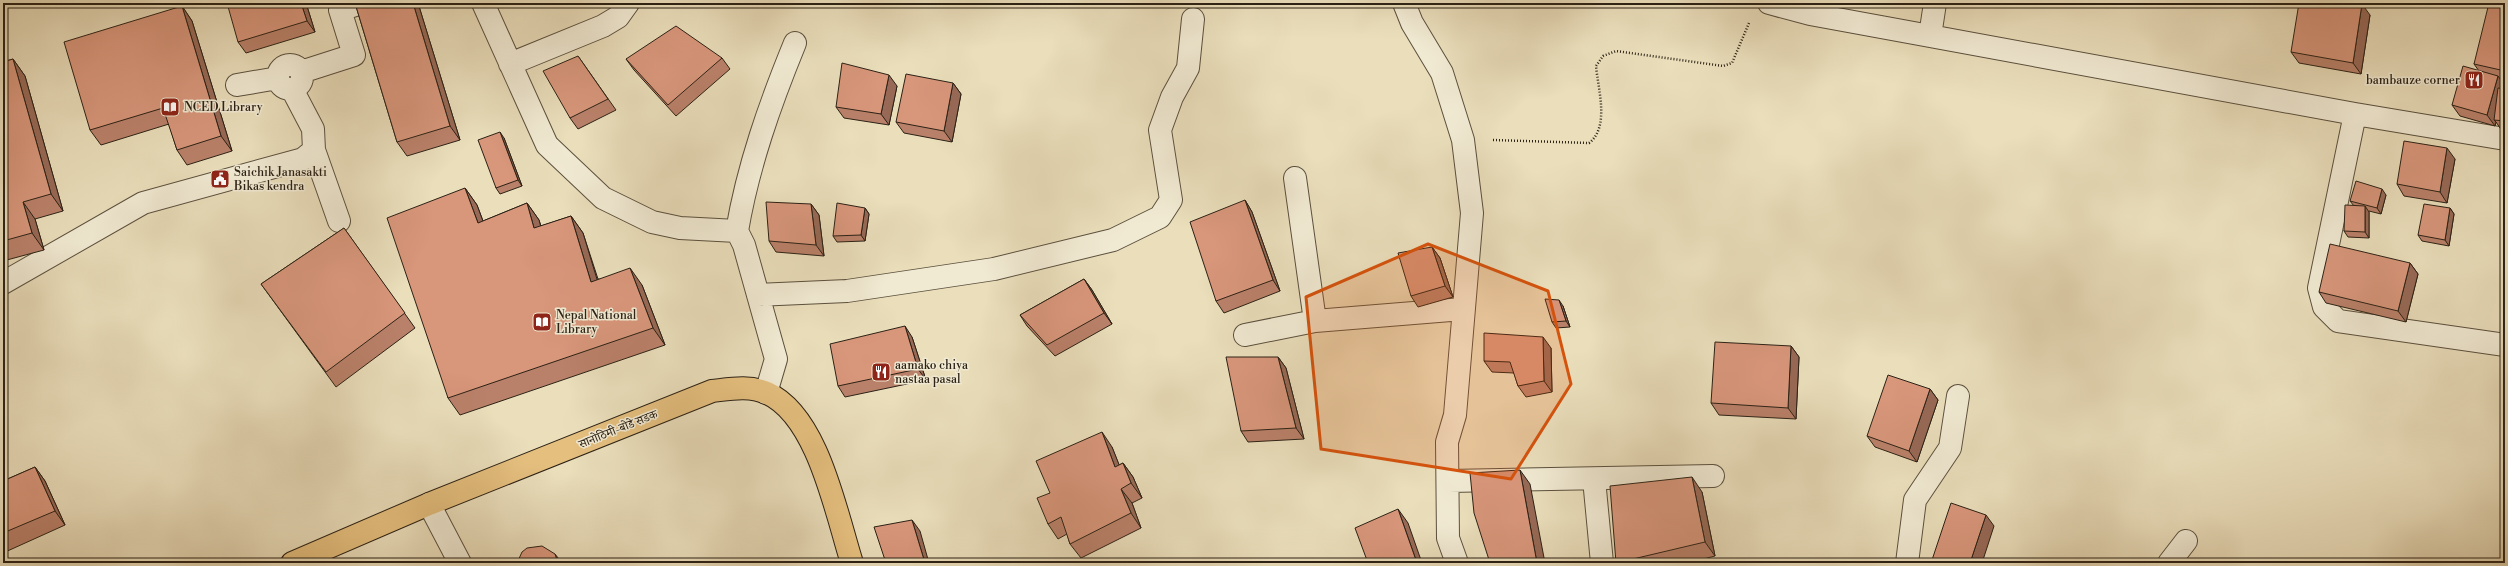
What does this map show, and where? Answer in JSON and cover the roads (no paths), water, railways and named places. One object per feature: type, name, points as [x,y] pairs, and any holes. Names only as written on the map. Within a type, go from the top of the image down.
[{"type":"main road","name":"सानोठिमी-बोडे सडक","points":[[292,563],[429,504],[712,391],[740,388],[766,392],[787,405],[801,424],[817,453],[852,563]]},
{"type":"street","points":[[482,3],[547,145],[603,198],[652,222],[680,228],[737,231]]},
{"type":"street","points":[[510,64],[603,26],[618,17],[628,3]]},
{"type":"street","points":[[1404,3],[1412,23],[1442,73],[1463,140],[1472,213],[1455,415],[1447,442],[1449,481],[1448,538],[1457,563]]},
{"type":"street","points":[[1769,3],[1810,14],[2355,114],[2505,139]]},
{"type":"street","points":[[1930,36],[1934,3]]},
{"type":"street","points":[[238,85],[354,55],[340,10],[358,4]]},
{"type":"street","points":[[758,295],[847,291],[994,268],[1113,240],[1160,217],[1171,200],[1160,130],[1172,97],[1188,68],[1193,19]]},
{"type":"street","points":[[766,392],[776,359],[744,245],[737,231],[753,160],[777,85],[794,43]]},
{"type":"street","points":[[288,71],[314,129],[314,150],[339,221]]},
{"type":"street","points":[[2355,114],[2319,288],[2324,307],[2338,321],[2505,345]]},
{"type":"street","points":[[3,283],[142,203],[303,159],[314,150]]},
{"type":"street","points":[[1295,178],[1315,321]]},
{"type":"street","points":[[1244,335],[1315,321],[1463,309]]},
{"type":"street","points":[[1907,563],[1915,500],[1950,448],[1958,396]]},
{"type":"street","points":[[1449,481],[1713,476]]},
{"type":"street","points":[[1594,479],[1602,563]]},
{"type":"street","points":[[429,504],[460,563]]},
{"type":"street","points":[[2169,563],[2186,542]]},
{"type":"place","name":"bambauze corner","points":[[2474,80]]},
{"type":"place","name":"NCED Library","points":[[170,107]]},
{"type":"place","name":"Saichik Janasakti Bikas kendra","points":[[220,179]]},
{"type":"place","name":"Nepal National Library","points":[[542,322]]},
{"type":"place","name":"aamako chiya nastaa pasal","points":[[881,372]]}]
